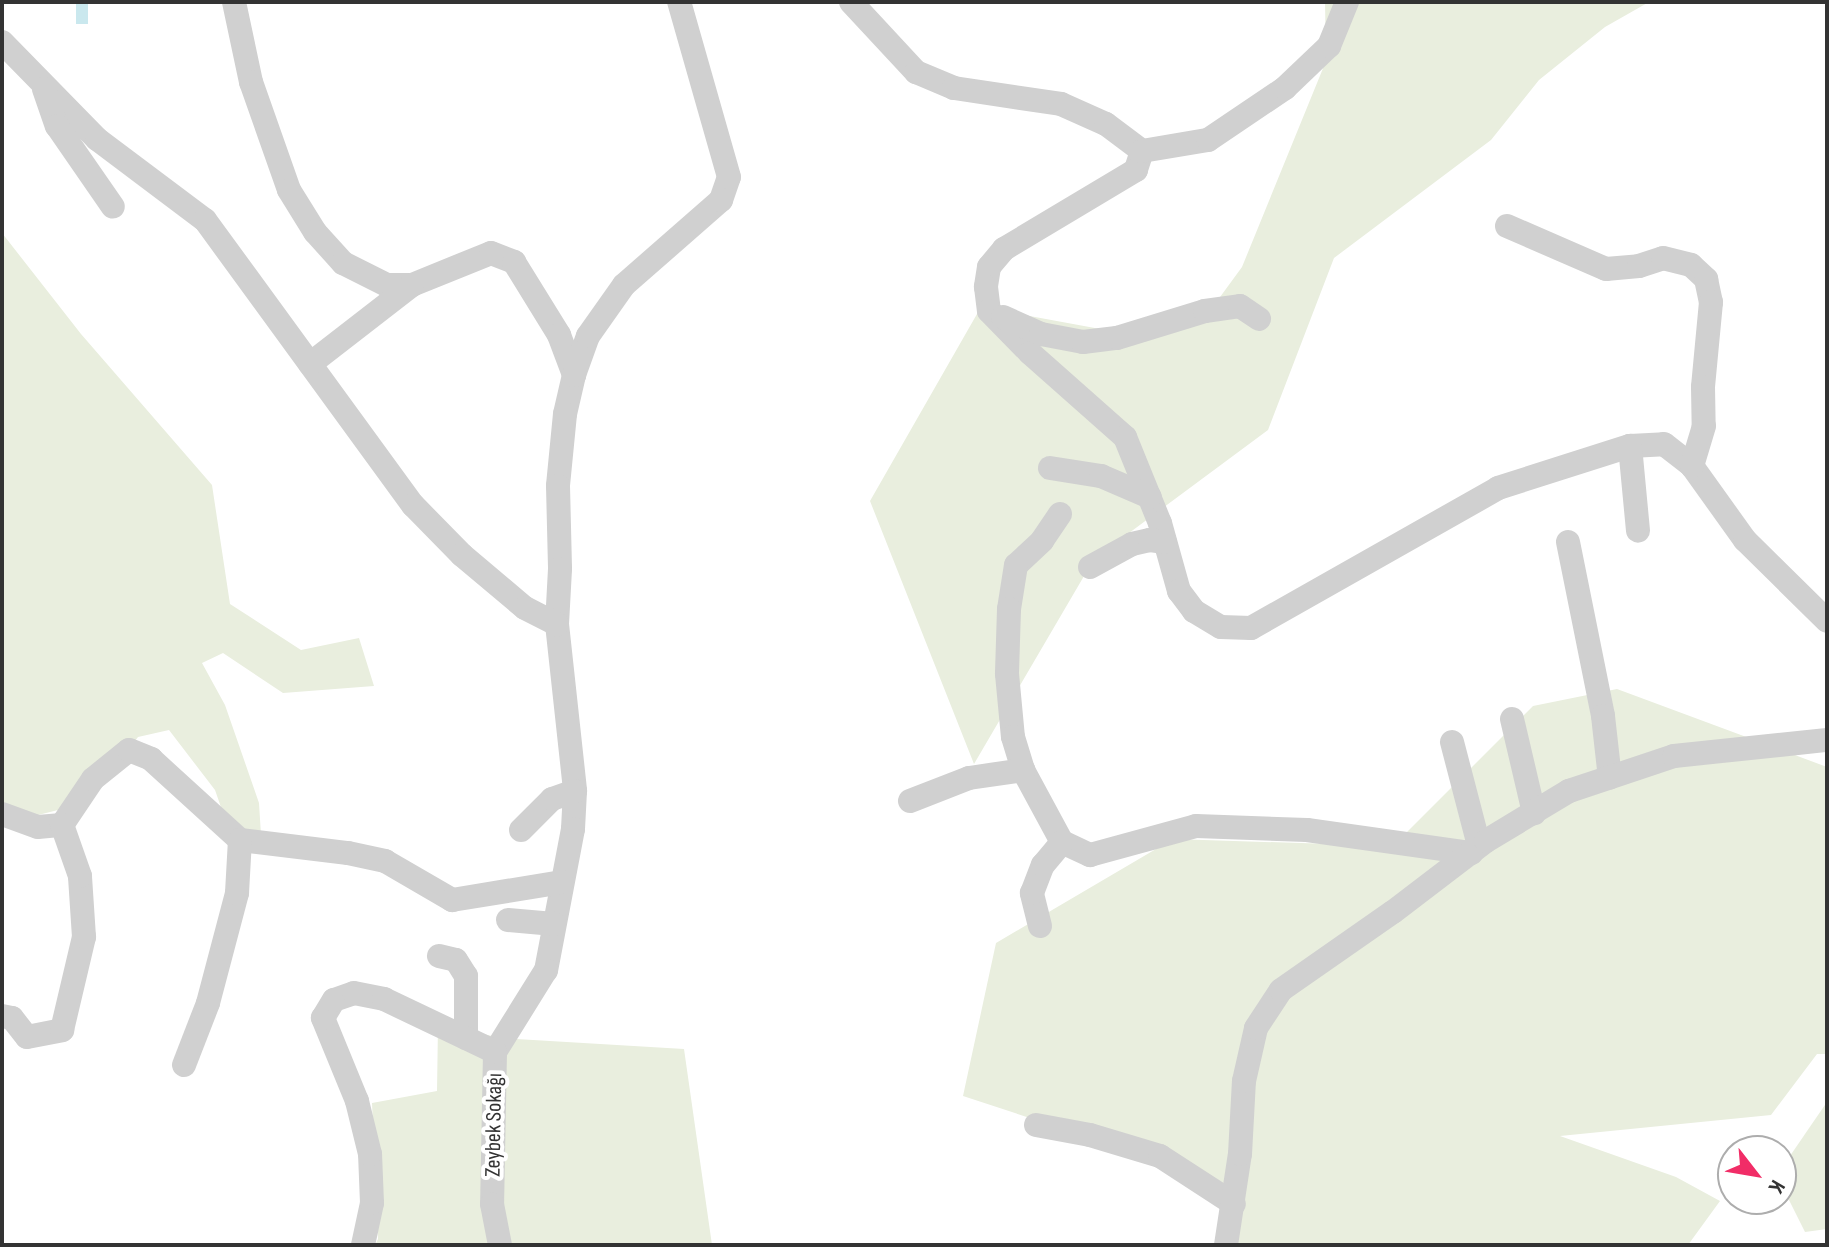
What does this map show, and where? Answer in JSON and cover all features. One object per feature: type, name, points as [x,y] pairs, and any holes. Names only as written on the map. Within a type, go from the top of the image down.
[{"type":"street","points":[[234,2],[251,82],[295,201],[315,232],[343,263],[387,285],[412,285]]},
{"type":"street","name":"Zeybek Sokağı","points":[[500,1245],[492,1204],[495,1052],[546,970],[573,829],[575,791],[557,624],[560,569],[558,486],[565,414],[588,336],[624,285],[721,200],[729,177],[679,2]]},
{"type":"street","points":[[851,2],[916,72],[954,88],[1061,104],[1106,124],[1142,151],[1208,140],[1285,88],[1329,46],[1347,2]]},
{"type":"street","points":[[2,42],[97,139],[205,220],[413,505],[462,555],[525,608],[557,624]]},
{"type":"street","points":[[42,83],[57,126],[113,207]]},
{"type":"street","points":[[1142,151],[1136,170],[1004,249],[989,267],[986,287],[989,311],[1030,353],[1125,437],[1150,497],[1179,591],[1194,611],[1221,627],[1251,628],[1337,583],[1498,488],[1630,446],[1664,444],[1692,466],[1745,540],[1827,621]]},
{"type":"street","points":[[1507,226],[1606,269],[1639,266],[1663,258],[1691,265],[1706,279],[1711,302],[1711,327],[1703,387],[1704,426],[1692,466]]},
{"type":"street","points":[[310,364],[412,285],[491,253],[514,262],[559,335],[574,375]]},
{"type":"street","points":[[989,311],[1041,334],[1083,342],[1117,338],[1205,311],[1240,306],[1259,319]]},
{"type":"street","points":[[1630,446],[1638,531]]},
{"type":"street","points":[[1050,468],[1101,476],[1150,497]]},
{"type":"street","points":[[1060,514],[1042,541],[1016,565],[1009,609],[1007,674],[1013,737],[1023,770],[1062,842],[1090,855],[1196,826],[1307,830],[1475,849]]},
{"type":"street","points":[[1090,567],[1132,544],[1150,540],[1165,542]]},
{"type":"street","points":[[1568,542],[1603,716],[1610,778]]},
{"type":"street","points":[[1512,719],[1534,813]]},
{"type":"street","points":[[1232,1241],[1244,1081],[1256,1028],[1281,990],[1475,849],[1569,791],[1674,756],[1766,743],[1827,740]]},
{"type":"street","points":[[1452,742],[1475,849]]},
{"type":"street","points":[[62,825],[93,779],[129,750],[151,759],[240,840],[348,853],[385,861],[452,900],[562,882]]},
{"type":"street","points":[[910,801],[969,778],[1023,770]]},
{"type":"street","points":[[521,830],[552,799],[575,791]]},
{"type":"street","points":[[2,814],[38,827],[62,825]]},
{"type":"street","points":[[2,1016],[12,1018],[27,1037],[62,1030],[84,937],[80,876],[62,825]]},
{"type":"street","points":[[184,1065],[208,1003],[237,893],[240,840]]},
{"type":"street","points":[[1040,926],[1032,893],[1043,865],[1062,842]]},
{"type":"street","points":[[508,920],[554,924]]},
{"type":"street","points":[[439,956],[456,960],[466,976],[466,1038]]},
{"type":"street","points":[[363,1245],[372,1203],[370,1154],[357,1101],[323,1018],[334,1000],[354,993],[384,999],[495,1052]]},
{"type":"street","points":[[1036,1125],[1090,1135],[1160,1156],[1234,1204]]},
{"type":"green space","points":[[1325,2],[1649,2],[1605,27],[1539,80],[1491,140],[1334,258],[1268,430],[1094,559],[974,764],[870,501],[981,307],[1122,333],[1212,308],[1242,267],[1326,61]]},
{"type":"green space","points":[[2,233],[81,334],[212,485],[230,604],[301,650],[359,638],[374,686],[283,693],[223,653],[202,663],[225,705],[259,803],[261,835],[231,836],[215,790],[169,730],[138,737],[104,782],[74,806],[30,817],[2,817]]},
{"type":"green space","points":[[1617,689],[1827,767],[1827,1054],[1817,1054],[1771,1115],[1560,1136],[1676,1177],[1717,1199],[1717,1205],[1688,1245],[1223,1245],[1222,1207],[1161,1161],[963,1096],[996,943],[1173,839],[1393,846],[1533,706]]},
{"type":"green space","points":[[438,1024],[501,1038],[684,1049],[712,1245],[375,1245],[378,1239],[372,1103],[437,1091]]},
{"type":"green space","points":[[1827,1102],[1827,1229],[1805,1232],[1796,1215],[1797,1146]]},
{"type":"water","points":[[76,2],[88,2],[88,24],[76,24]]}]
